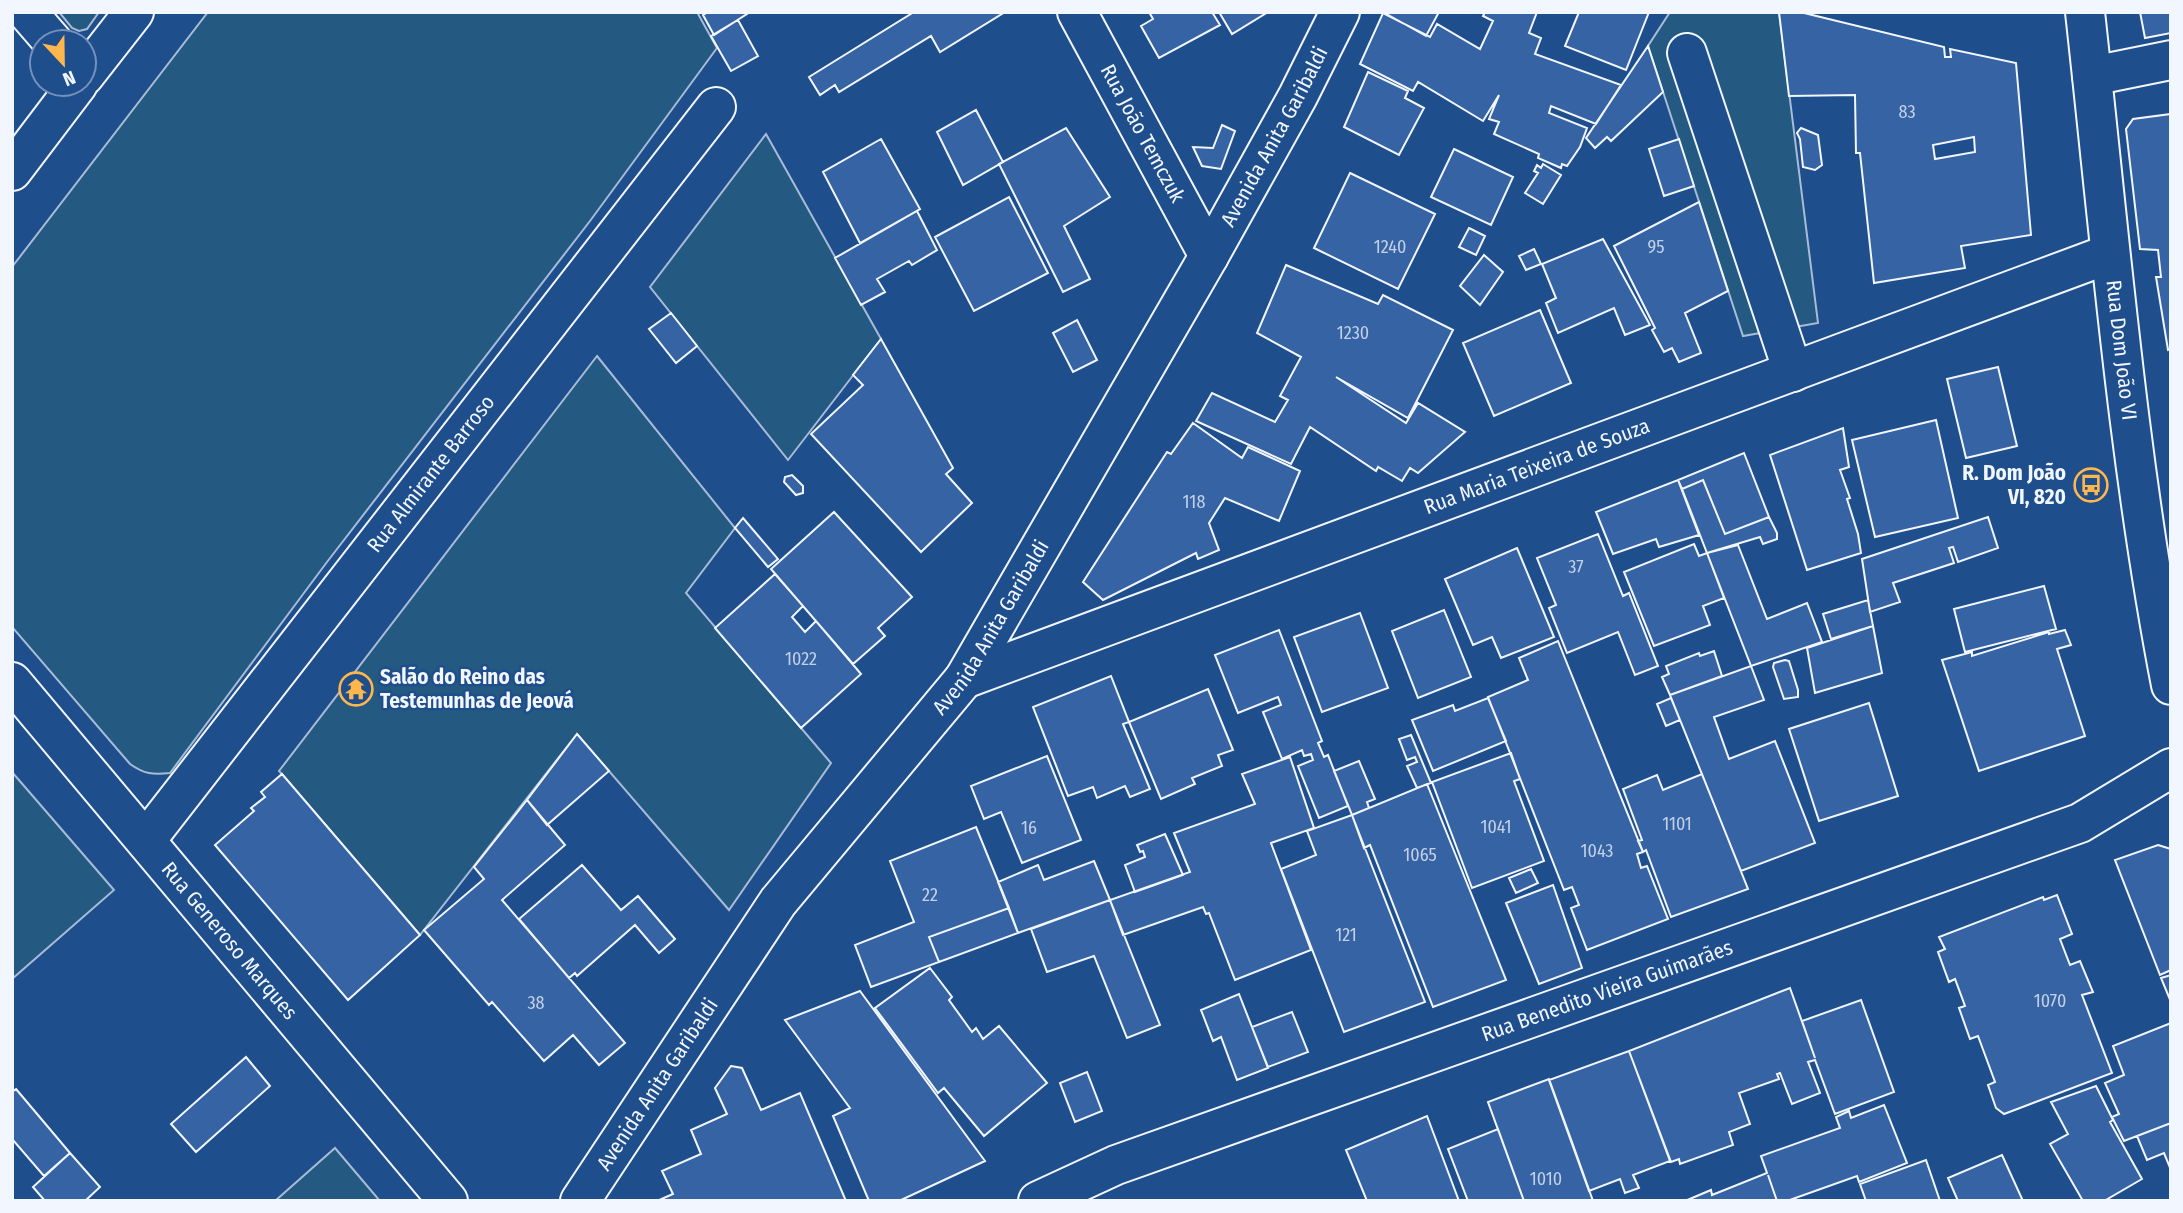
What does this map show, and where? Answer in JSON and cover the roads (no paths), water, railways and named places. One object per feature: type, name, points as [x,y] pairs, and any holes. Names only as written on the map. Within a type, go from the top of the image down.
[{"type":"street","points":[[27,12],[41,28]]},
{"type":"street","points":[[98,58],[134,12]]},
{"type":"street","name":"Rua João Temczuk","points":[[1077,12],[1209,256]]},
{"type":"street","name":"Avenida Anita Garibaldi","points":[[580,1201],[778,902],[964,679],[1209,256],[1298,96],[1340,12]]},
{"type":"street","name":"Rua Dom João VI","points":[[2085,12],[2109,254],[2154,600],[2171,685]]},
{"type":"street","points":[[1687,53],[1793,372]]},
{"type":"street","points":[[2092,76],[2171,60]]},
{"type":"street","points":[[12,171],[67,98]]},
{"type":"street","name":"Rua Almirante Barroso","points":[[145,840],[716,107]]},
{"type":"street","name":"Rua Maria Teixeira de Souza","points":[[964,679],[2109,254]]},
{"type":"street","name":"Rua Generoso Marques","points":[[12,682],[447,1201]]},
{"type":"street","name":"Rua Benedito Vieira Guimarães","points":[[1038,1201],[1116,1165],[2080,823],[2171,768]]},
{"type":"place","name":"R. Dom João VI, 820","points":[[2091,485]]},
{"type":"place","name":"Salão do Reino das Testemunhas de Jeová","points":[[356,689]]}]
